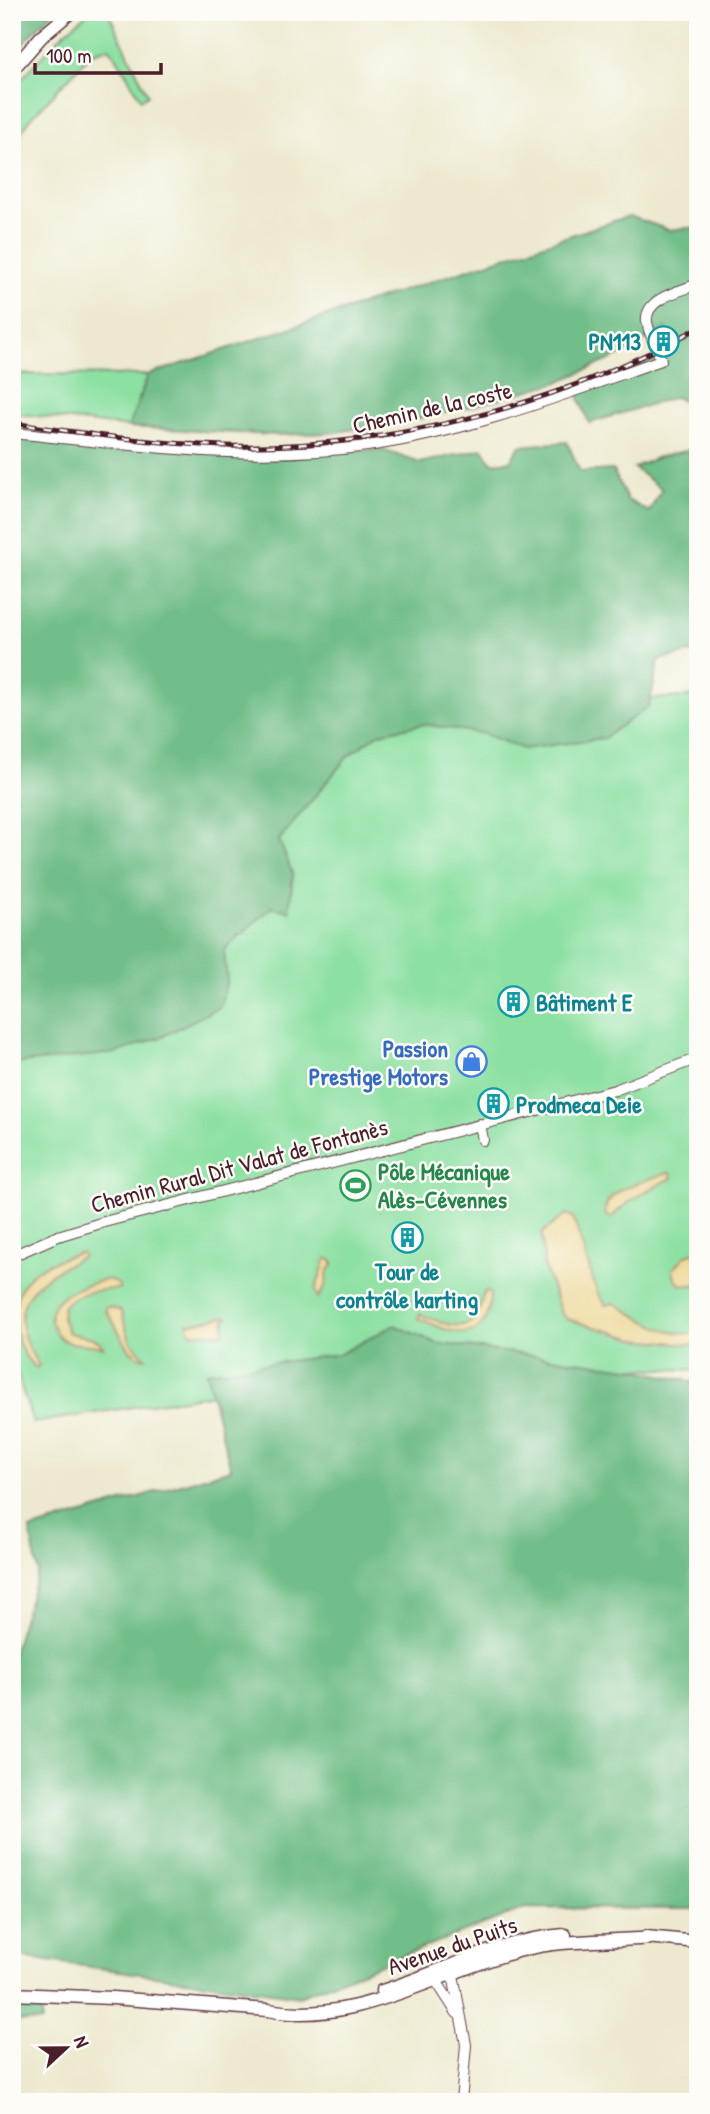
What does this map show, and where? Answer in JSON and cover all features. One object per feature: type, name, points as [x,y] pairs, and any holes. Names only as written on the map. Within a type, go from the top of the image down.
[{"type":"main road","points":[[12,70],[41,37],[71,12]]},
{"type":"main road","name":"Avenue du Puits","points":[[12,1994],[113,1998],[268,2010],[348,2001],[433,1976],[510,1944],[540,1937],[595,1933],[698,1942]]},
{"type":"street","name":"Chemin de la coste","points":[[12,433],[204,452],[243,453],[365,447],[418,437],[508,414],[661,359],[647,321],[650,308],[659,299],[698,284]]},
{"type":"street","name":"Chemin Rural Dit Valat de Fontanès","points":[[12,1256],[58,1236],[104,1222],[615,1090],[698,1058]]},
{"type":"street","points":[[480,1124],[483,1140]]},
{"type":"street","points":[[452,1969],[466,2045],[461,2102]]},
{"type":"street","points":[[433,1976],[459,2015]]},
{"type":"green space","points":[[12,12],[53,12],[12,55]]},
{"type":"green space","points":[[89,12],[108,12],[148,95],[141,99],[109,48],[92,53],[31,118],[12,146],[12,89],[63,34]]},
{"type":"green space","points":[[629,216],[669,230],[698,227],[698,408],[675,397],[589,423],[576,390],[674,352],[666,328],[621,355],[558,382],[403,422],[329,433],[276,435],[129,427],[148,375]]},
{"type":"green space","points":[[12,374],[148,375],[129,427],[12,413]]},
{"type":"green space","points":[[12,430],[204,452],[383,450],[420,463],[483,449],[492,463],[510,461],[520,446],[567,442],[580,472],[613,470],[627,500],[649,512],[662,489],[634,468],[658,457],[698,448],[698,651],[659,660],[649,706],[604,738],[523,749],[484,734],[423,724],[380,733],[348,756],[279,840],[293,875],[289,911],[272,907],[224,950],[227,981],[220,1007],[161,1037],[116,1053],[12,1064]]},
{"type":"green space","name":"Pôle Mécanique Alès-Cévennes","points":[[698,696],[698,1370],[507,1365],[351,1372],[33,1423],[12,1358],[12,1012],[412,704],[587,703]]},
{"type":"green space","points":[[394,1325],[436,1343],[629,1368],[698,1383],[698,1909],[525,1908],[299,1996],[12,1956],[12,1655],[38,1572],[30,1530],[231,1469],[206,1372],[340,1354]]},
{"type":"green space","points":[[12,2003],[41,2004],[42,2022],[12,2021]]},
{"type":"sand","points":[[671,1173],[672,1178],[639,1195],[611,1218],[606,1215],[606,1206],[617,1193]]},
{"type":"sand","points":[[566,1214],[573,1217],[597,1292],[606,1305],[614,1303],[664,1329],[698,1333],[698,1345],[636,1339],[567,1319],[561,1313],[544,1265],[542,1233]]},
{"type":"sand","points":[[698,1251],[698,1284],[681,1284],[675,1279],[673,1269],[686,1255]]},
{"type":"sand","points":[[81,1252],[82,1257],[56,1271],[34,1288],[22,1311],[27,1345],[39,1366],[36,1368],[21,1348],[17,1336],[15,1309],[18,1296],[23,1284],[36,1271]]},
{"type":"sand","points":[[326,1258],[333,1261],[333,1266],[328,1270],[326,1285],[318,1298],[315,1291]]},
{"type":"sand","points":[[111,1280],[119,1285],[119,1289],[88,1292],[74,1298],[63,1307],[62,1318],[68,1332],[92,1338],[103,1347],[70,1343],[63,1339],[55,1331],[51,1318],[57,1301],[74,1290]]},
{"type":"sand","points":[[485,1291],[490,1293],[488,1311],[477,1330],[457,1332],[418,1318],[420,1314],[452,1325],[467,1324],[478,1312]]},
{"type":"sand","points":[[105,1308],[121,1311],[130,1341],[146,1358],[139,1357],[127,1347],[105,1311]]},
{"type":"sand","points":[[228,1317],[225,1319],[223,1333],[189,1331],[188,1322],[189,1324]]},
{"type":"railway","points":[[12,423],[118,438],[197,445],[285,445],[347,440],[408,431],[528,401],[643,356],[698,328]]},
{"type":"place","name":"PN113","points":[[664,341]]},
{"type":"place","name":"Bâtiment E","points":[[513,1002]]},
{"type":"place","name":"Passion Prestige Motors","points":[[471,1062]]},
{"type":"place","name":"Prodmeca Deie","points":[[493,1104]]},
{"type":"place","name":"Pôle Mécanique Alès-Cévennes","points":[[355,1185]]},
{"type":"place","name":"Tour de contrôle karting","points":[[407,1237]]}]
